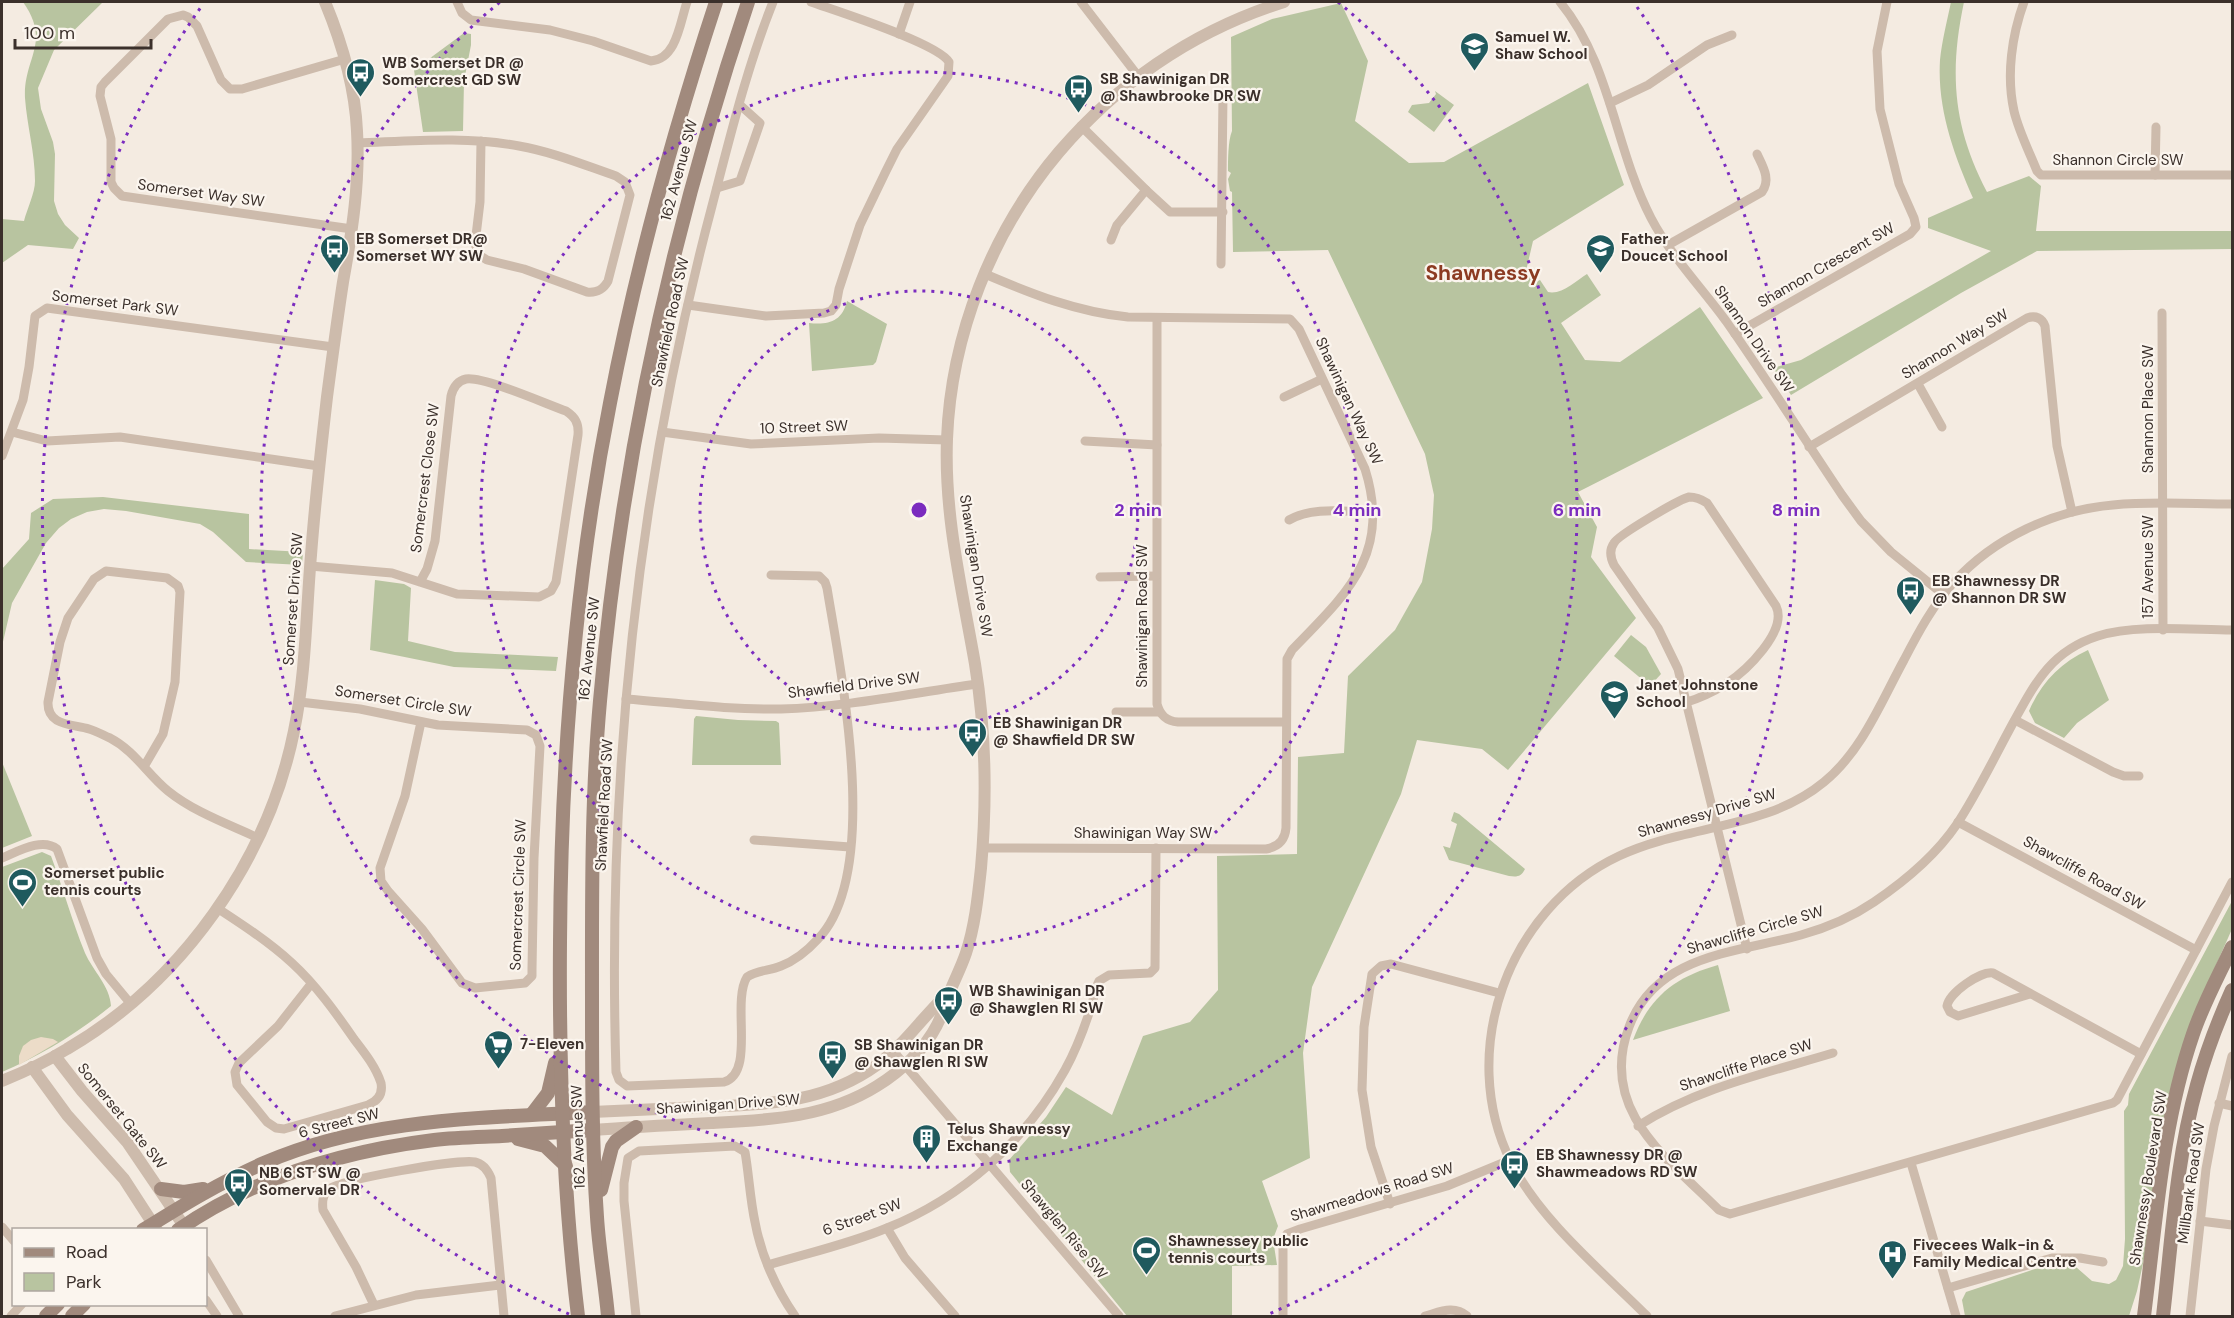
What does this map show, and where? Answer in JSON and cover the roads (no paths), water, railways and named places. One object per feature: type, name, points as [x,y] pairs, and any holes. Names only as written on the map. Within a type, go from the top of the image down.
[{"type":"main road","name":"162 Avenue SW","points":[[578,1317],[570,1243],[563,1132],[560,1031],[561,840],[570,696],[586,548],[609,405],[632,296],[672,141],[716,2]]},
{"type":"main road","name":"162 Avenue SW","points":[[608,1317],[597,1219],[592,1112],[591,851],[600,702],[616,558],[632,456],[663,299],[707,129],[748,2]]},
{"type":"main road","name":"Shawnessy Boulevard SW","points":[[2144,1317],[2165,1154],[2176,1093],[2193,1033],[2232,947]]},
{"type":"main road","name":"Shawnessy Boulevard SW","points":[[2164,1313],[2175,1198],[2185,1137],[2196,1085],[2213,1033],[2232,990]]},
{"type":"main road","points":[[532,1114],[548,1093],[560,1031]]},
{"type":"main road","name":"Shawinigan Drive SW","points":[[562,1113],[592,1112]]},
{"type":"main road","name":"6 Street SW","points":[[151,1228],[174,1210],[214,1187],[265,1163],[311,1146],[355,1134],[410,1124],[562,1113]]},
{"type":"main road","points":[[597,1219],[612,1147],[616,1141],[636,1127]]},
{"type":"main road","name":"Shawinigan Drive SW","points":[[563,1132],[593,1130]]},
{"type":"main road","points":[[183,1228],[209,1211],[267,1183],[343,1157],[436,1139],[563,1132]]},
{"type":"main road","points":[[504,1136],[545,1146],[566,1166]]},
{"type":"main road","points":[[161,1189],[184,1192],[214,1187]]},
{"type":"main road","points":[[2135,1317],[2150,1268]]},
{"type":"main road","points":[[72,1317],[83,1306]]},
{"type":"street","name":"Somerset Drive SW","points":[[2,1082],[55,1056],[105,1024],[172,964],[217,908],[237,877],[258,838],[282,775],[300,702],[319,466],[333,347],[357,187],[358,143],[355,108],[345,59],[325,2]]},
{"type":"street","points":[[457,2],[462,13],[471,20],[550,30],[593,41],[651,61],[664,57],[670,51],[687,2]]},
{"type":"street","name":"Shawfield Road SW","points":[[771,575],[813,575],[819,576],[825,582],[846,704],[852,773],[850,846],[844,891],[828,927],[802,953],[781,966],[756,971],[743,983],[741,1064],[733,1077],[724,1082],[632,1087],[623,1084],[616,1072],[614,936],[618,803],[638,578],[662,432],[688,305],[740,105],[773,2]]},
{"type":"street","points":[[688,305],[766,316],[824,313],[834,308],[860,225],[873,196],[897,149],[949,73],[949,62],[944,55],[899,34],[811,2]]},
{"type":"street","points":[[899,34],[910,2]]},
{"type":"street","points":[[1081,2],[1138,76]]},
{"type":"street","name":"Shawinigan Drive SW","points":[[593,1130],[778,1119],[840,1106],[880,1085],[905,1065],[938,1025],[972,931],[982,848],[985,779],[978,684],[949,514],[947,440],[953,382],[962,339],[985,274],[1008,225],[1046,167],[1081,126],[1138,76],[1162,59],[1212,30],[1284,2]]},
{"type":"street","points":[[1563,5],[1574,2]]},
{"type":"street","name":"Shannon Crescent SW","points":[[1735,334],[1910,234],[1916,227],[1899,184],[1880,109],[1877,51],[1887,2]]},
{"type":"street","name":"Shannon Circle SW","points":[[2024,2],[2012,52],[2011,95],[2023,139],[2041,175],[2232,175]]},
{"type":"street","name":"Shannon Drive SW","points":[[1563,5],[1597,66],[1631,175],[1652,219],[1668,245],[1735,334],[1861,521],[1891,552],[1944,595]]},
{"type":"street","name":"Somerset Way SW","points":[[345,59],[242,89],[230,89],[221,80],[197,26],[183,15],[168,19],[105,82],[101,87],[100,96],[111,139],[111,182],[122,196],[352,230]]},
{"type":"street","points":[[1610,103],[1648,85],[1707,45],[1732,35]]},
{"type":"street","points":[[1221,264],[1223,94]]},
{"type":"street","points":[[717,188],[740,181],[760,123],[740,105]]},
{"type":"street","points":[[1081,126],[1170,212],[1222,212]]},
{"type":"street","points":[[2156,127],[2156,175]]},
{"type":"street","points":[[358,143],[450,140],[481,141],[521,146],[546,152],[616,176],[625,182],[630,195],[609,281],[604,288],[596,292],[586,292],[524,269],[487,260],[479,255],[475,244],[480,202],[481,141]]},
{"type":"street","points":[[1668,245],[1762,192],[1767,183],[1767,177],[1757,154]]},
{"type":"street","points":[[1111,240],[1117,225],[1146,190]]},
{"type":"street","name":"Shawinigan Way SW","points":[[982,848],[1266,849],[1280,843],[1284,839],[1286,828],[1287,659],[1292,650],[1340,601],[1358,575],[1371,541],[1373,512],[1365,469],[1299,329],[1290,319],[1157,318],[1108,315],[1062,305],[985,274]]},
{"type":"street","name":"Somerset Park SW","points":[[2,456],[12,432],[26,383],[35,316],[46,308],[333,347]]},
{"type":"street","name":"Shannon Place SW","points":[[2162,313],[2163,505]]},
{"type":"street","name":"Shannon Way SW","points":[[1809,447],[2034,316],[2040,318],[2045,326],[2057,446],[2072,512]]},
{"type":"street","name":"Shawinigan Road SW","points":[[1157,318],[1156,704],[1160,712]]},
{"type":"street","name":"Somercrest Close SW","points":[[310,567],[392,573],[447,592],[471,595],[539,597],[551,591],[556,582],[578,435],[574,417],[566,411],[483,381],[466,379],[457,384],[451,396],[435,541],[428,569],[420,582]]},
{"type":"street","points":[[1284,397],[1322,379]]},
{"type":"street","points":[[1918,384],[1942,427]]},
{"type":"street","points":[[12,432],[47,441],[120,437],[319,466]]},
{"type":"street","name":"10 Street SW","points":[[662,432],[751,444],[879,438],[947,440]]},
{"type":"street","points":[[1085,441],[1157,445]]},
{"type":"street","points":[[1687,702],[1718,689],[1747,668],[1769,640],[1779,619],[1776,606],[1707,503],[1690,497],[1619,536],[1612,547],[1611,555],[1614,565],[1668,646],[1677,669],[1747,949]]},
{"type":"street","name":"Shawnessy Drive SW","points":[[1647,1317],[1559,1228],[1532,1197],[1510,1160],[1497,1122],[1490,1080],[1491,1039],[1499,993],[1528,935],[1556,901],[1581,879],[1607,862],[1643,846],[1768,813],[1792,803],[1824,782],[1841,766],[1860,740],[1922,626],[1944,595],[1959,576],[1993,549],[2032,526],[2072,512],[2113,505],[2232,504]]},
{"type":"street","name":"157 Avenue SW","points":[[2163,505],[2163,630]]},
{"type":"street","points":[[1289,520],[1296,516],[1317,512],[1373,512]]},
{"type":"street","points":[[145,765],[163,734],[175,682],[180,592],[178,586],[166,578],[106,571],[94,579],[68,618],[63,631],[48,708],[54,719],[58,722],[91,729],[123,746],[181,801],[258,838]]},
{"type":"street","points":[[1100,577],[1156,576]]},
{"type":"street","name":"Shawcliffe Circle SW","points":[[2232,630],[2114,632],[2074,646],[2057,659],[2028,693],[1958,822],[1926,860],[1873,903],[1819,929],[1686,965],[1648,992],[1635,1010],[1622,1051],[1620,1075],[1628,1107],[1638,1126],[1719,1210],[1730,1214],[2113,1103],[2117,1100],[2232,882]]},
{"type":"street","name":"Shawfield Drive SW","points":[[626,699],[748,709],[784,709],[846,704],[978,684]]},
{"type":"street","name":"Somerset Circle SW","points":[[300,702],[360,709],[458,728],[527,730],[536,735]]},
{"type":"street","points":[[1116,712],[1160,712],[1168,720],[1178,722],[1286,722]]},
{"type":"street","points":[[2015,720],[2113,772],[2124,776],[2139,776]]},
{"type":"street","name":"Somercrest Circle SW","points":[[421,722],[405,796],[380,868],[381,881],[422,929],[458,979],[467,986],[476,988],[520,985],[532,976],[534,858],[540,746],[536,735]]},
{"type":"street","name":"Shawcliffe Road SW","points":[[1958,822],[2196,950]]},
{"type":"street","points":[[754,840],[850,846]]},
{"type":"street","points":[[2,858],[40,844],[50,845],[57,849],[97,958],[110,980],[130,1003]]},
{"type":"street","name":"6 Street SW","points":[[768,1265],[887,1228],[939,1202],[972,1179],[1010,1146],[1027,1126],[1065,1070],[1077,1046],[1099,981],[1109,975],[1150,973],[1155,968],[1156,848]]},
{"type":"street","points":[[217,908],[261,938],[294,965],[311,984],[338,1016],[380,1078],[381,1093],[378,1099],[368,1105],[284,1129],[276,1128],[267,1122],[237,1085],[235,1072],[239,1064],[278,1026],[311,984]]},
{"type":"street","points":[[1390,1204],[1371,1147],[1362,1090],[1364,1027],[1372,974],[1381,966],[1391,964],[1499,993]]},
{"type":"street","points":[[2030,994],[1958,1016],[1950,1012],[1947,1006],[1952,995],[1986,972],[1993,973],[2141,1054]]},
{"type":"street","name":"Shawinigan Drive SW","points":[[592,1112],[799,1100],[848,1083],[873,1068],[893,1051],[948,993]]},
{"type":"street","name":"Shawglen Rise SW","points":[[893,1051],[1119,1317]]},
{"type":"street","name":"Shawcliffe Place SW","points":[[1638,1126],[1671,1105],[1697,1095],[1833,1053]]},
{"type":"street","name":"Somerset Gate SW","points":[[55,1056],[127,1142],[161,1189],[183,1228]]},
{"type":"street","name":"Millbank Road SW","points":[[2190,1317],[2206,1169],[2219,1103],[2232,1056]]},
{"type":"street","points":[[32,1067],[68,1115],[117,1170],[151,1228]]},
{"type":"street","points":[[2219,1103],[2232,1106]]},
{"type":"street","points":[[636,1317],[624,1183],[628,1158],[639,1151],[735,1146],[743,1150],[745,1156],[755,1225],[768,1265],[795,1317]]},
{"type":"street","name":"Shawmeadows Road SW","points":[[1283,1317],[1283,1242],[1287,1234],[1447,1186],[1510,1160]]},
{"type":"street","points":[[374,1305],[356,1267],[323,1210],[324,1196],[333,1187],[371,1176],[430,1166],[473,1162],[481,1165],[489,1173],[504,1317]]},
{"type":"street","points":[[1911,1163],[1956,1317]]},
{"type":"street","points":[[2200,1221],[2232,1225]]},
{"type":"street","points":[[2,1227],[12,1239]]},
{"type":"street","points":[[887,1228],[905,1258],[955,1317]]},
{"type":"street","points":[[1948,1288],[2052,1258],[2080,1258],[2103,1262]]},
{"type":"street","points":[[207,1262],[239,1317]]},
{"type":"street","points":[[335,1317],[416,1295],[500,1285]]},
{"type":"street","points":[[207,1302],[217,1317]]},
{"type":"street","points":[[1425,1317],[1449,1310],[1460,1311],[1467,1317]]},
{"type":"place","name":"Samuel W. Shaw School","points":[[1474,72]]},
{"type":"place","name":"WB Somerset DR @ Somercrest GD SW","points":[[361,98]]},
{"type":"place","name":"SB Shawinigan DR @ Shawbrooke DR SW","points":[[1079,114]]},
{"type":"place","name":"EB Somerset DR@ Somerset WY SW","points":[[335,274]]},
{"type":"place","name":"Father Doucet School","points":[[1600,274]]},
{"type":"place","name":"EB Shawnessy DR @ Shannon DR SW","points":[[1911,616]]},
{"type":"place","name":"Janet Johnstone School","points":[[1615,720]]},
{"type":"place","name":"EB Shawinigan DR @ Shawfield DR SW","points":[[972,758]]},
{"type":"place","name":"Somerset public tennis courts","points":[[23,908]]},
{"type":"place","name":"WB Shawinigan DR @ Shawglen RI SW","points":[[948,1026]]},
{"type":"place","name":"7-Eleven","points":[[499,1070]]},
{"type":"place","name":"SB Shawinigan DR @ Shawglen RI SW","points":[[833,1080]]},
{"type":"place","name":"Telus Shawnessy Exchange","points":[[926,1164]]},
{"type":"place","name":"EB Shawnessy DR @ Shawmeadows RD SW","points":[[1515,1190]]},
{"type":"place","name":"NB 6 ST SW @ Somervale DR","points":[[238,1208]]},
{"type":"place","name":"Shawnessey public tennis courts","points":[[1147,1276]]},
{"type":"place","name":"Fivecees Walk-in & Family Medical Centre","points":[[1892,1280]]},
{"type":"district","name":"Shawnessy","points":[[1483,273]]}]
